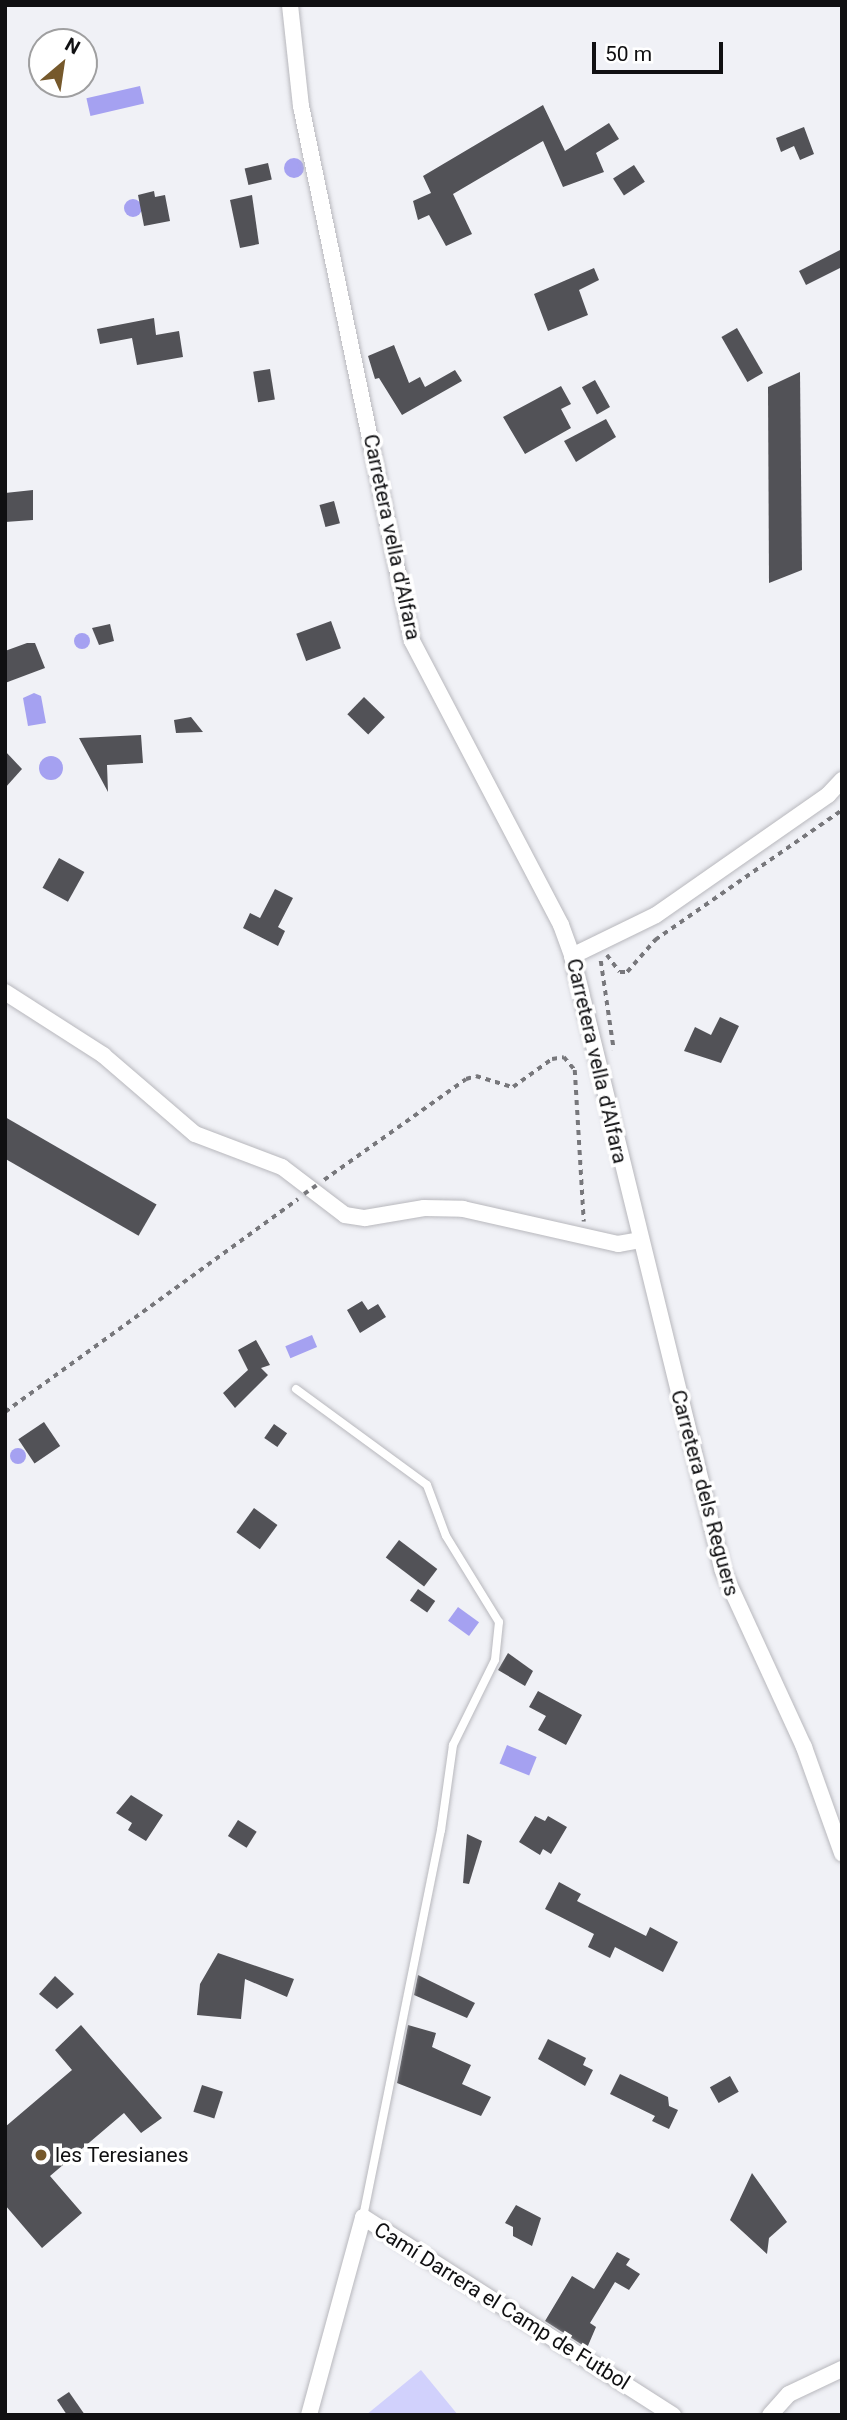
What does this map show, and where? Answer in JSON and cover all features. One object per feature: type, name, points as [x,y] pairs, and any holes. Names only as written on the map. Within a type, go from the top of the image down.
[{"type":"street","name":"Carretera vella d'Alfara","points":[[290,5],[301,106],[412,641],[561,925],[572,956],[640,1240]]},
{"type":"street","points":[[572,956],[656,915],[828,795],[842,780]]},
{"type":"street","points":[[5,992],[103,1055],[195,1134],[288,1171],[345,1215],[365,1218],[425,1208],[463,1209],[618,1244],[640,1240]]},
{"type":"street","name":"Carretera dels Reguers","points":[[640,1240],[723,1572],[804,1747],[842,1853]]},
{"type":"street","name":"Camí Darrera el Camp de Futbol","points":[[309,2415],[363,2217],[673,2415]]},
{"type":"street","points":[[770,2415],[789,2394],[842,2369]]},
{"type":"lane","points":[[296,1389],[428,1485],[446,1536],[499,1622],[495,1660],[453,1745],[441,1830],[363,2217]]},
{"type":"path","points":[[673,928],[842,810]]},
{"type":"path","points":[[5,1412],[466,1079]]},
{"type":"shaded area","points":[[140,86],[144,104],[90,116],[86,98],[98,98],[98,96]]},
{"type":"shaded area","points":[[294,158],[301,161],[304,168],[301,175],[294,178],[287,175],[284,168],[287,161]]},
{"type":"shaded area","points":[[133,199],[139,202],[142,208],[139,214],[133,217],[127,214],[124,208],[127,202]]},
{"type":"shaded area","points":[[82,633],[88,635],[88,647],[82,649],[76,647],[74,641],[76,635]]},
{"type":"shaded area","points":[[34,693],[41,696],[46,723],[28,726],[23,698]]},
{"type":"shaded area","points":[[51,756],[60,759],[63,768],[60,777],[51,780],[42,777],[39,768],[42,759]]},
{"type":"shaded area","points":[[312,1335],[317,1347],[290,1358],[285,1346]]},
{"type":"shaded area","points":[[15,1448],[21,1448],[26,1456],[24,1462],[15,1464],[10,1459],[10,1453]]},
{"type":"shaded area","points":[[458,1607],[479,1622],[469,1636],[448,1621]]},
{"type":"shaded area","points":[[507,1745],[537,1757],[529,1776],[500,1764]]},
{"type":"shaded area","points":[[421,2370],[458,2415],[366,2415]]},
{"type":"building","points":[[543,105],[565,151],[609,123],[619,139],[596,153],[604,172],[563,187],[543,141],[453,194],[472,234],[446,246],[429,215],[418,220],[413,201],[431,193],[423,176]]},
{"type":"building","points":[[804,127],[814,154],[800,160],[794,146],[781,152],[776,138]]},
{"type":"building","points":[[268,163],[272,180],[248,185],[245,168]]},
{"type":"building","points":[[634,165],[645,182],[624,195],[613,179]]},
{"type":"building","points":[[154,191],[155,197],[165,195],[170,221],[144,226],[138,195]]},
{"type":"building","points":[[252,195],[259,244],[240,248],[230,200]]},
{"type":"building","points":[[842,249],[842,267],[806,285],[799,271]]},
{"type":"building","points":[[594,268],[599,280],[579,290],[588,315],[548,331],[534,294]]},
{"type":"building","points":[[154,318],[156,335],[179,331],[183,357],[137,365],[132,338],[100,344],[97,329]]},
{"type":"building","points":[[737,328],[763,373],[747,382],[721,337]]},
{"type":"building","points":[[394,345],[409,383],[420,377],[425,387],[455,370],[462,381],[402,415],[379,378],[375,379],[368,356]]},
{"type":"building","points":[[270,369],[275,400],[258,402],[253,372]]},
{"type":"building","points":[[800,372],[802,570],[769,583],[768,387]]},
{"type":"building","points":[[595,380],[610,407],[597,414],[582,387]]},
{"type":"building","points":[[561,386],[571,404],[561,409],[571,428],[525,454],[503,417]]},
{"type":"building","points":[[606,419],[616,437],[576,462],[564,441]]},
{"type":"building","points":[[33,490],[33,520],[5,522],[5,493]]},
{"type":"building","points":[[334,501],[340,523],[325,527],[320,505]]},
{"type":"building","points":[[331,621],[341,648],[306,661],[296,634]]},
{"type":"building","points":[[110,624],[114,641],[99,645],[92,628]]},
{"type":"building","points":[[35,643],[45,668],[5,683],[5,651]]},
{"type":"building","points":[[364,697],[385,717],[368,734],[347,714]]},
{"type":"building","points":[[191,717],[203,732],[176,733],[174,720]]},
{"type":"building","points":[[141,735],[143,763],[107,765],[108,792],[79,738]]},
{"type":"building","points":[[5,751],[22,769],[5,788]]},
{"type":"building","points":[[59,858],[84,872],[68,902],[43,888]]},
{"type":"building","points":[[275,889],[293,898],[278,927],[285,931],[278,946],[243,928],[250,913],[260,918]]},
{"type":"building","points":[[720,1017],[739,1026],[721,1063],[684,1051],[695,1027],[711,1035]]},
{"type":"building","points":[[5,1117],[157,1204],[139,1236],[5,1159]]},
{"type":"building","points":[[362,1301],[368,1310],[378,1304],[386,1317],[360,1333],[347,1310]]},
{"type":"building","points":[[256,1340],[270,1365],[261,1368],[268,1375],[235,1408],[223,1393],[248,1370],[238,1350]]},
{"type":"building","points":[[44,1422],[60,1446],[35,1463],[18,1439]]},
{"type":"building","points":[[274,1424],[287,1433],[277,1447],[264,1438]]},
{"type":"building","points":[[254,1508],[277,1525],[260,1549],[236,1532]]},
{"type":"building","points":[[399,1540],[437,1569],[424,1586],[386,1558]]},
{"type":"building","points":[[418,1589],[435,1601],[427,1613],[410,1600]]},
{"type":"building","points":[[508,1653],[533,1671],[525,1686],[498,1670]]},
{"type":"building","points":[[538,1691],[582,1715],[566,1745],[538,1730],[546,1716],[529,1707]]},
{"type":"building","points":[[131,1795],[163,1815],[146,1841],[128,1830],[132,1823],[116,1813]]},
{"type":"building","points":[[535,1816],[545,1821],[548,1816],[567,1827],[551,1854],[543,1849],[540,1855],[519,1842]]},
{"type":"building","points":[[238,1820],[257,1832],[247,1848],[228,1836]]},
{"type":"building","points":[[467,1834],[482,1841],[469,1884],[463,1883]]},
{"type":"building","points":[[559,1882],[581,1894],[577,1901],[646,1936],[650,1927],[678,1942],[663,1972],[615,1947],[610,1958],[588,1947],[594,1934],[545,1909]]},
{"type":"building","points":[[218,1953],[294,1979],[287,1997],[245,1979],[241,2019],[197,2015],[200,1984]]},
{"type":"building","points":[[418,1975],[475,2003],[467,2018],[414,1995]]},
{"type":"building","points":[[55,1976],[74,1994],[57,2009],[39,1994]]},
{"type":"building","name":"les Teresianes","points":[[81,2025],[162,2118],[141,2133],[124,2113],[50,2176],[82,2213],[42,2248],[5,2205],[5,2127],[72,2070],[55,2050]]},
{"type":"building","points":[[408,2025],[436,2033],[432,2047],[471,2065],[462,2084],[491,2097],[481,2116],[397,2083]]},
{"type":"building","points":[[548,2039],[586,2058],[583,2065],[593,2070],[585,2086],[538,2059]]},
{"type":"building","points":[[620,2074],[668,2097],[669,2106],[678,2110],[669,2129],[652,2121],[655,2116],[610,2094]]},
{"type":"building","points":[[730,2076],[739,2092],[719,2103],[710,2087]]},
{"type":"building","points":[[202,2085],[223,2092],[214,2118],[193,2112]]},
{"type":"building","points":[[752,2173],[787,2222],[769,2238],[767,2254],[730,2220]]},
{"type":"building","points":[[516,2205],[541,2218],[532,2246],[513,2236],[513,2227],[505,2223]]},
{"type":"building","points":[[617,2252],[630,2259],[626,2265],[640,2274],[629,2290],[615,2282],[590,2323],[596,2327],[587,2348],[545,2321],[572,2276],[594,2289]]},
{"type":"building","points":[[69,2392],[85,2415],[67,2415],[57,2400]]},
{"type":"place","name":"les Teresianes","points":[[41,2155]]}]
